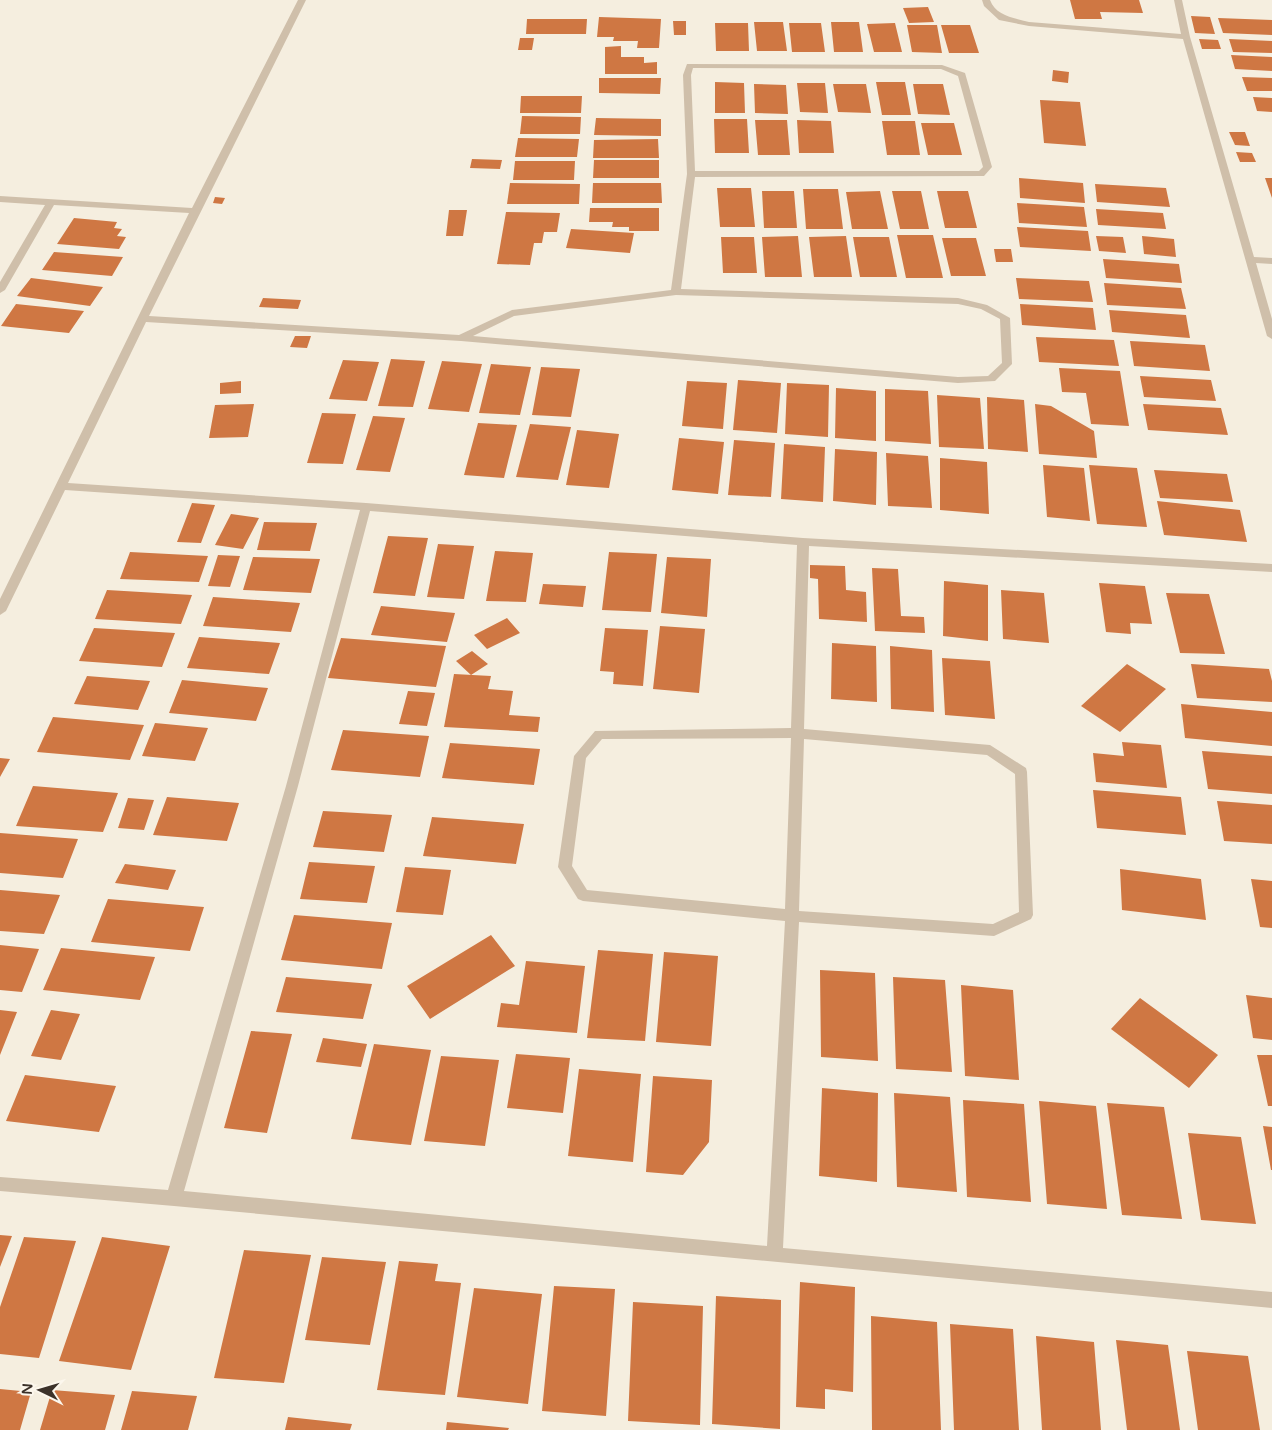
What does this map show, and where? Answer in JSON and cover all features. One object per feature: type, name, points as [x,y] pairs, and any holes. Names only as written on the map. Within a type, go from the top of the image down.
[{"type":"street","points":[[0,612],[195,211],[302,0]]},
{"type":"street","points":[[986,0],[987,4],[1002,18],[1028,24],[1186,38]]},
{"type":"street","points":[[1178,0],[1186,38],[1272,336]]},
{"type":"street","points":[[676,292],[691,174],[687,75],[690,66],[942,67],[962,75],[988,167],[981,174],[691,174]]},
{"type":"street","points":[[0,199],[195,211]]},
{"type":"street","points":[[0,290],[52,201]]},
{"type":"street","points":[[1249,260],[1272,261]]},
{"type":"street","points":[[143,319],[461,338],[958,380],[992,379],[1007,364],[1005,318],[984,308],[958,301],[676,292],[512,313],[461,338]]},
{"type":"street","points":[[61,486],[366,507],[803,542],[1272,568]]},
{"type":"street","points":[[174,1198],[292,786],[366,507]]},
{"type":"street","points":[[775,1255],[792,916],[803,542]]},
{"type":"street","points":[[796,733],[990,750],[1021,772],[1026,915],[994,930],[792,916],[583,895],[565,867],[580,756],[599,734],[796,733]]},
{"type":"street","points":[[0,1184],[174,1198],[1272,1300]]},
{"type":"building","points":[[1070,0],[1139,0],[1143,13],[1100,12],[1102,19],[1075,19]]},
{"type":"building","points":[[928,7],[934,22],[909,23],[903,8]]},
{"type":"building","points":[[1191,16],[1210,17],[1215,34],[1195,33]]},
{"type":"building","points":[[599,17],[661,19],[659,48],[637,48],[638,41],[613,41],[614,37],[597,37]]},
{"type":"building","points":[[1218,18],[1272,20],[1272,35],[1223,33]]},
{"type":"building","points":[[527,19],[587,19],[586,34],[526,34]]},
{"type":"building","points":[[673,21],[686,21],[686,35],[674,35]]},
{"type":"building","points":[[754,22],[783,22],[787,51],[757,51]]},
{"type":"building","points":[[831,22],[859,22],[863,52],[834,52]]},
{"type":"building","points":[[715,23],[748,23],[749,51],[716,51]]},
{"type":"building","points":[[789,23],[821,23],[825,52],[792,52]]},
{"type":"building","points":[[895,23],[902,52],[874,52],[867,24]]},
{"type":"building","points":[[907,25],[937,25],[942,53],[912,52]]},
{"type":"building","points":[[941,25],[970,25],[979,53],[949,53]]},
{"type":"building","points":[[520,38],[534,38],[532,50],[518,50]]},
{"type":"building","points":[[1199,39],[1218,40],[1221,49],[1202,49]]},
{"type":"building","points":[[1229,39],[1272,41],[1272,53],[1233,52]]},
{"type":"building","points":[[621,46],[621,57],[644,57],[644,63],[657,62],[657,74],[605,74],[605,47]]},
{"type":"building","points":[[1231,55],[1272,57],[1272,71],[1235,69]]},
{"type":"building","points":[[1053,70],[1069,72],[1068,83],[1052,81]]},
{"type":"building","points":[[1242,77],[1272,78],[1272,91],[1247,91]]},
{"type":"building","points":[[599,78],[661,78],[660,94],[599,93]]},
{"type":"building","points":[[715,82],[744,83],[745,113],[715,113]]},
{"type":"building","points":[[876,82],[905,82],[911,115],[882,115]]},
{"type":"building","points":[[797,83],[825,83],[828,113],[800,112]]},
{"type":"building","points":[[754,84],[786,85],[788,114],[755,113]]},
{"type":"building","points":[[833,84],[866,84],[871,113],[838,112]]},
{"type":"building","points":[[913,84],[943,84],[950,115],[918,114]]},
{"type":"building","points":[[521,96],[582,96],[581,113],[520,113]]},
{"type":"building","points":[[1253,97],[1272,98],[1272,112],[1257,111]]},
{"type":"building","points":[[1040,100],[1080,102],[1086,146],[1044,143]]},
{"type":"building","points":[[522,116],[581,117],[580,134],[520,134]]},
{"type":"building","points":[[596,118],[661,119],[661,136],[594,135]]},
{"type":"building","points":[[714,119],[747,119],[749,153],[715,153]]},
{"type":"building","points":[[755,120],[787,120],[790,155],[758,155]]},
{"type":"building","points":[[797,120],[831,121],[834,153],[799,153]]},
{"type":"building","points":[[882,121],[915,121],[920,155],[887,155]]},
{"type":"building","points":[[921,123],[954,123],[962,155],[928,155]]},
{"type":"building","points":[[1229,132],[1245,132],[1250,146],[1235,145]]},
{"type":"building","points":[[518,138],[579,139],[577,157],[515,157]]},
{"type":"building","points":[[658,139],[659,158],[593,158],[594,140]]},
{"type":"building","points":[[1236,152],[1252,153],[1256,162],[1240,162]]},
{"type":"building","points":[[472,159],[502,160],[500,169],[470,168]]},
{"type":"building","points":[[594,160],[659,160],[659,178],[593,178]]},
{"type":"building","points":[[515,161],[575,161],[574,180],[513,180]]},
{"type":"building","points":[[1019,178],[1083,183],[1085,203],[1020,198]]},
{"type":"building","points":[[1265,178],[1272,178],[1272,198]]},
{"type":"building","points":[[510,183],[580,184],[579,204],[507,204]]},
{"type":"building","points":[[593,183],[661,183],[662,203],[592,203]]},
{"type":"building","points":[[1095,184],[1166,188],[1170,207],[1097,202]]},
{"type":"building","points":[[717,188],[751,188],[755,227],[720,227]]},
{"type":"building","points":[[803,189],[838,189],[843,229],[806,229]]},
{"type":"building","points":[[762,191],[794,191],[797,228],[764,228]]},
{"type":"building","points":[[880,191],[888,229],[852,229],[846,192]]},
{"type":"building","points":[[892,191],[921,191],[929,229],[900,229]]},
{"type":"building","points":[[937,191],[968,191],[977,228],[945,228]]},
{"type":"building","points":[[215,197],[225,198],[222,204],[213,203]]},
{"type":"building","points":[[1017,203],[1084,207],[1087,227],[1019,223]]},
{"type":"building","points":[[590,208],[659,208],[659,231],[629,231],[629,227],[612,227],[613,222],[589,222]]},
{"type":"building","points":[[1096,209],[1163,213],[1166,229],[1098,225]]},
{"type":"building","points":[[449,210],[467,210],[463,236],[446,236]]},
{"type":"building","points":[[506,212],[560,213],[557,232],[544,232],[542,243],[534,243],[530,265],[497,264]]},
{"type":"building","points":[[74,218],[117,222],[114,228],[122,229],[117,236],[126,237],[119,249],[57,244]]},
{"type":"building","points":[[1017,227],[1088,231],[1091,251],[1020,247]]},
{"type":"building","points":[[571,229],[634,233],[630,253],[566,248]]},
{"type":"building","points":[[897,235],[933,235],[943,278],[906,278]]},
{"type":"building","points":[[798,236],[802,277],[765,277],[762,237]]},
{"type":"building","points":[[846,236],[852,277],[814,277],[809,237]]},
{"type":"building","points":[[1096,236],[1123,237],[1126,253],[1099,251]]},
{"type":"building","points":[[1142,236],[1174,239],[1176,257],[1144,254]]},
{"type":"building","points":[[721,237],[754,237],[757,273],[723,273]]},
{"type":"building","points":[[853,237],[889,237],[897,277],[860,277]]},
{"type":"building","points":[[942,238],[976,238],[986,276],[951,276]]},
{"type":"building","points":[[994,249],[1011,249],[1013,262],[996,262]]},
{"type":"building","points":[[54,252],[123,257],[112,276],[42,270]]},
{"type":"building","points":[[1103,259],[1179,264],[1182,283],[1106,278]]},
{"type":"building","points":[[31,278],[103,287],[90,306],[17,296]]},
{"type":"building","points":[[1016,278],[1089,281],[1093,302],[1019,299]]},
{"type":"building","points":[[1104,283],[1181,288],[1186,309],[1107,305]]},
{"type":"building","points":[[263,298],[301,300],[298,309],[259,307]]},
{"type":"building","points":[[16,304],[84,311],[69,333],[1,326]]},
{"type":"building","points":[[1020,304],[1093,308],[1096,330],[1022,325]]},
{"type":"building","points":[[1109,310],[1186,315],[1190,338],[1112,332]]},
{"type":"building","points":[[295,336],[311,336],[307,348],[290,347]]},
{"type":"building","points":[[1036,337],[1114,340],[1119,366],[1039,362]]},
{"type":"building","points":[[1130,341],[1205,345],[1210,371],[1134,366]]},
{"type":"building","points":[[391,359],[425,361],[413,407],[378,406]]},
{"type":"building","points":[[343,360],[379,362],[367,401],[329,399]]},
{"type":"building","points":[[442,361],[482,364],[469,412],[428,409]]},
{"type":"building","points":[[491,364],[531,367],[520,415],[479,413]]},
{"type":"building","points":[[541,367],[580,369],[571,417],[532,415]]},
{"type":"building","points":[[1059,368],[1120,371],[1129,426],[1091,424],[1086,393],[1062,392]]},
{"type":"building","points":[[1140,376],[1211,380],[1216,401],[1144,397]]},
{"type":"building","points":[[738,380],[781,383],[777,433],[733,430]]},
{"type":"building","points":[[241,381],[241,393],[220,394],[220,383]]},
{"type":"building","points":[[687,381],[727,383],[723,429],[682,426]]},
{"type":"building","points":[[787,383],[829,385],[828,437],[785,434]]},
{"type":"building","points":[[836,388],[876,391],[876,441],[835,438]]},
{"type":"building","points":[[885,389],[928,391],[931,444],[885,441]]},
{"type":"building","points":[[937,395],[980,398],[984,449],[939,447]]},
{"type":"building","points":[[987,397],[1024,400],[1028,452],[988,449]]},
{"type":"building","points":[[254,404],[248,437],[209,438],[215,405]]},
{"type":"building","points":[[1035,404],[1051,406],[1094,431],[1097,458],[1039,454]]},
{"type":"building","points":[[1143,404],[1221,408],[1228,435],[1148,430]]},
{"type":"building","points":[[322,413],[356,414],[343,464],[307,463]]},
{"type":"building","points":[[373,416],[405,418],[390,472],[356,470]]},
{"type":"building","points":[[478,423],[517,425],[504,478],[464,475]]},
{"type":"building","points":[[530,424],[571,427],[558,480],[516,477]]},
{"type":"building","points":[[577,430],[619,434],[609,488],[566,485]]},
{"type":"building","points":[[679,438],[724,442],[718,494],[672,490]]},
{"type":"building","points":[[734,440],[775,443],[771,497],[728,495]]},
{"type":"building","points":[[784,444],[825,447],[823,502],[781,499]]},
{"type":"building","points":[[835,449],[877,452],[876,505],[833,501]]},
{"type":"building","points":[[886,453],[928,456],[932,508],[888,506]]},
{"type":"building","points":[[940,458],[987,462],[989,514],[940,510]]},
{"type":"building","points":[[1043,465],[1084,468],[1090,521],[1047,517]]},
{"type":"building","points":[[1089,465],[1137,468],[1147,527],[1097,524]]},
{"type":"building","points":[[1154,470],[1227,474],[1233,502],[1160,498]]},
{"type":"building","points":[[1157,501],[1240,510],[1247,542],[1164,535]]},
{"type":"building","points":[[192,503],[215,505],[201,543],[177,542]]},
{"type":"building","points":[[231,514],[259,518],[243,549],[215,545]]},
{"type":"building","points":[[264,522],[317,523],[310,551],[257,550]]},
{"type":"building","points":[[388,536],[428,538],[415,596],[373,593]]},
{"type":"building","points":[[438,544],[474,546],[464,599],[427,597]]},
{"type":"building","points":[[495,551],[533,553],[526,602],[486,601]]},
{"type":"building","points":[[130,552],[208,556],[199,582],[120,579]]},
{"type":"building","points":[[609,552],[657,554],[651,612],[602,610]]},
{"type":"building","points":[[218,555],[240,556],[230,587],[208,586]]},
{"type":"building","points":[[253,557],[320,559],[311,593],[243,590]]},
{"type":"building","points":[[667,557],[711,559],[707,617],[661,613]]},
{"type":"building","points":[[810,565],[845,566],[846,590],[866,592],[867,622],[819,619],[818,579],[810,578]]},
{"type":"building","points":[[872,568],[898,569],[901,616],[924,617],[925,633],[875,631]]},
{"type":"building","points":[[944,581],[988,585],[988,641],[943,636]]},
{"type":"building","points":[[1099,583],[1145,586],[1152,624],[1130,623],[1131,634],[1106,632]]},
{"type":"building","points":[[543,584],[586,586],[583,607],[539,604]]},
{"type":"building","points":[[107,590],[192,595],[181,624],[95,619]]},
{"type":"building","points":[[1001,590],[1044,593],[1049,643],[1003,639]]},
{"type":"building","points":[[1166,593],[1209,594],[1225,654],[1180,653]]},
{"type":"building","points":[[213,597],[300,603],[291,632],[203,626]]},
{"type":"building","points":[[381,606],[455,613],[447,642],[371,635]]},
{"type":"building","points":[[507,618],[520,633],[487,649],[474,635]]},
{"type":"building","points":[[660,626],[705,629],[699,693],[653,689]]},
{"type":"building","points":[[94,628],[175,633],[162,667],[79,661]]},
{"type":"building","points":[[605,628],[648,630],[643,686],[613,684],[614,672],[600,671]]},
{"type":"building","points":[[199,637],[280,643],[269,674],[187,668]]},
{"type":"building","points":[[341,638],[446,646],[436,687],[328,678]]},
{"type":"building","points":[[832,643],[876,646],[877,702],[831,699]]},
{"type":"building","points":[[890,646],[932,650],[934,712],[891,709]]},
{"type":"building","points":[[472,651],[488,664],[471,675],[456,661]]},
{"type":"building","points":[[942,658],[990,661],[995,719],[945,715]]},
{"type":"building","points":[[1127,664],[1166,689],[1120,732],[1081,706]]},
{"type":"building","points":[[1191,664],[1269,669],[1272,681],[1272,702],[1197,698]]},
{"type":"building","points":[[454,674],[491,676],[488,689],[513,691],[509,715],[540,717],[538,732],[444,727]]},
{"type":"building","points":[[87,676],[150,681],[138,710],[74,704]]},
{"type":"building","points":[[182,680],[268,688],[256,721],[169,713]]},
{"type":"building","points":[[408,691],[435,693],[427,726],[399,724]]},
{"type":"building","points":[[1181,704],[1272,712],[1272,746],[1185,738]]},
{"type":"building","points":[[53,717],[144,725],[130,760],[37,752]]},
{"type":"building","points":[[155,723],[208,728],[195,761],[142,756]]},
{"type":"building","points":[[343,730],[429,736],[420,777],[331,770]]},
{"type":"building","points":[[1122,742],[1161,745],[1167,788],[1096,782],[1093,753],[1124,756]]},
{"type":"building","points":[[450,743],[540,749],[534,785],[442,778]]},
{"type":"building","points":[[1202,751],[1272,756],[1272,794],[1208,789]]},
{"type":"building","points":[[0,758],[10,759],[0,777]]},
{"type":"building","points":[[33,786],[118,793],[103,832],[16,826]]},
{"type":"building","points":[[1093,790],[1181,797],[1186,835],[1097,828]]},
{"type":"building","points":[[167,797],[239,803],[227,841],[153,835]]},
{"type":"building","points":[[128,798],[154,800],[144,830],[118,828]]},
{"type":"building","points":[[1217,801],[1272,805],[1272,844],[1224,841]]},
{"type":"building","points":[[323,811],[392,815],[384,852],[313,847]]},
{"type":"building","points":[[432,817],[524,824],[516,864],[423,856]]},
{"type":"building","points":[[0,833],[78,839],[63,878],[0,873]]},
{"type":"building","points":[[309,862],[375,866],[367,903],[300,899]]},
{"type":"building","points":[[125,864],[176,870],[168,890],[115,883]]},
{"type":"building","points":[[405,867],[451,870],[443,915],[396,912]]},
{"type":"building","points":[[1120,869],[1201,879],[1206,920],[1122,910]]},
{"type":"building","points":[[1251,879],[1272,881],[1272,928],[1260,927]]},
{"type":"building","points":[[0,890],[60,895],[44,934],[0,931]]},
{"type":"building","points":[[108,899],[204,907],[190,951],[91,942]]},
{"type":"building","points":[[294,915],[392,923],[382,969],[281,960]]},
{"type":"building","points":[[491,935],[515,966],[430,1019],[407,986]]},
{"type":"building","points":[[0,945],[39,949],[22,992],[0,990]]},
{"type":"building","points":[[61,948],[155,957],[140,1000],[43,990]]},
{"type":"building","points":[[598,950],[653,954],[645,1041],[587,1038]]},
{"type":"building","points":[[664,952],[718,956],[711,1046],[656,1042]]},
{"type":"building","points":[[526,961],[585,966],[577,1033],[497,1027],[501,1003],[519,1005]]},
{"type":"building","points":[[820,970],[875,973],[878,1061],[821,1057]]},
{"type":"building","points":[[286,977],[372,984],[363,1019],[276,1012]]},
{"type":"building","points":[[893,977],[945,980],[952,1072],[896,1069]]},
{"type":"building","points":[[961,985],[1013,990],[1019,1080],[965,1076]]},
{"type":"building","points":[[1246,995],[1272,998],[1272,1040],[1253,1038]]},
{"type":"building","points":[[1140,998],[1218,1055],[1189,1088],[1111,1029]]},
{"type":"building","points":[[0,1010],[17,1012],[0,1055]]},
{"type":"building","points":[[51,1010],[80,1014],[61,1060],[31,1056]]},
{"type":"building","points":[[251,1031],[292,1034],[267,1133],[224,1128]]},
{"type":"building","points":[[323,1038],[367,1044],[361,1067],[316,1062]]},
{"type":"building","points":[[374,1044],[431,1050],[411,1145],[351,1139]]},
{"type":"building","points":[[516,1054],[570,1058],[563,1113],[507,1108]]},
{"type":"building","points":[[1257,1055],[1272,1055],[1272,1106],[1268,1106]]},
{"type":"building","points":[[441,1056],[499,1060],[485,1146],[424,1141]]},
{"type":"building","points":[[579,1069],[641,1074],[633,1162],[568,1156]]},
{"type":"building","points":[[25,1075],[116,1086],[99,1132],[6,1121]]},
{"type":"building","points":[[653,1076],[712,1080],[709,1142],[683,1175],[646,1172]]},
{"type":"building","points":[[822,1088],[878,1093],[877,1182],[819,1176]]},
{"type":"building","points":[[894,1093],[950,1097],[957,1192],[897,1187]]},
{"type":"building","points":[[963,1100],[1024,1104],[1031,1202],[967,1197]]},
{"type":"building","points":[[1039,1101],[1096,1106],[1107,1209],[1047,1204]]},
{"type":"building","points":[[1107,1103],[1164,1107],[1182,1219],[1122,1215]]},
{"type":"building","points":[[1263,1126],[1272,1127],[1272,1170],[1271,1170]]},
{"type":"building","points":[[1188,1133],[1241,1137],[1256,1224],[1201,1220]]},
{"type":"building","points":[[0,1235],[12,1236],[0,1267]]},
{"type":"building","points":[[24,1237],[76,1241],[39,1358],[0,1354],[0,1307]]},
{"type":"building","points":[[102,1237],[170,1246],[131,1370],[59,1361]]},
{"type":"building","points":[[244,1250],[311,1255],[284,1383],[214,1378]]},
{"type":"building","points":[[322,1257],[386,1262],[370,1345],[305,1340]]},
{"type":"building","points":[[399,1261],[438,1264],[435,1281],[461,1283],[445,1395],[377,1390]]},
{"type":"building","points":[[800,1282],[855,1287],[853,1392],[825,1389],[825,1409],[796,1407]]},
{"type":"building","points":[[554,1286],[615,1289],[606,1416],[542,1411]]},
{"type":"building","points":[[474,1288],[542,1294],[528,1404],[457,1397]]},
{"type":"building","points":[[716,1296],[781,1300],[780,1429],[712,1424]]},
{"type":"building","points":[[633,1302],[703,1306],[700,1425],[628,1421]]},
{"type":"building","points":[[871,1316],[937,1322],[941,1430],[872,1430]]},
{"type":"building","points":[[950,1324],[1013,1329],[1019,1430],[954,1430]]},
{"type":"building","points":[[1036,1336],[1094,1342],[1101,1430],[1042,1430]]},
{"type":"building","points":[[1116,1340],[1168,1345],[1180,1430],[1127,1430]]},
{"type":"building","points":[[1187,1351],[1248,1356],[1260,1430],[1198,1430]]},
{"type":"building","points":[[0,1389],[31,1392],[20,1430],[0,1430]]},
{"type":"building","points":[[52,1390],[115,1395],[105,1430],[40,1430]]},
{"type":"building","points":[[132,1391],[197,1396],[188,1430],[121,1430]]},
{"type":"building","points":[[288,1417],[352,1424],[350,1430],[285,1430]]},
{"type":"building","points":[[447,1422],[509,1428],[508,1430],[446,1430]]}]
